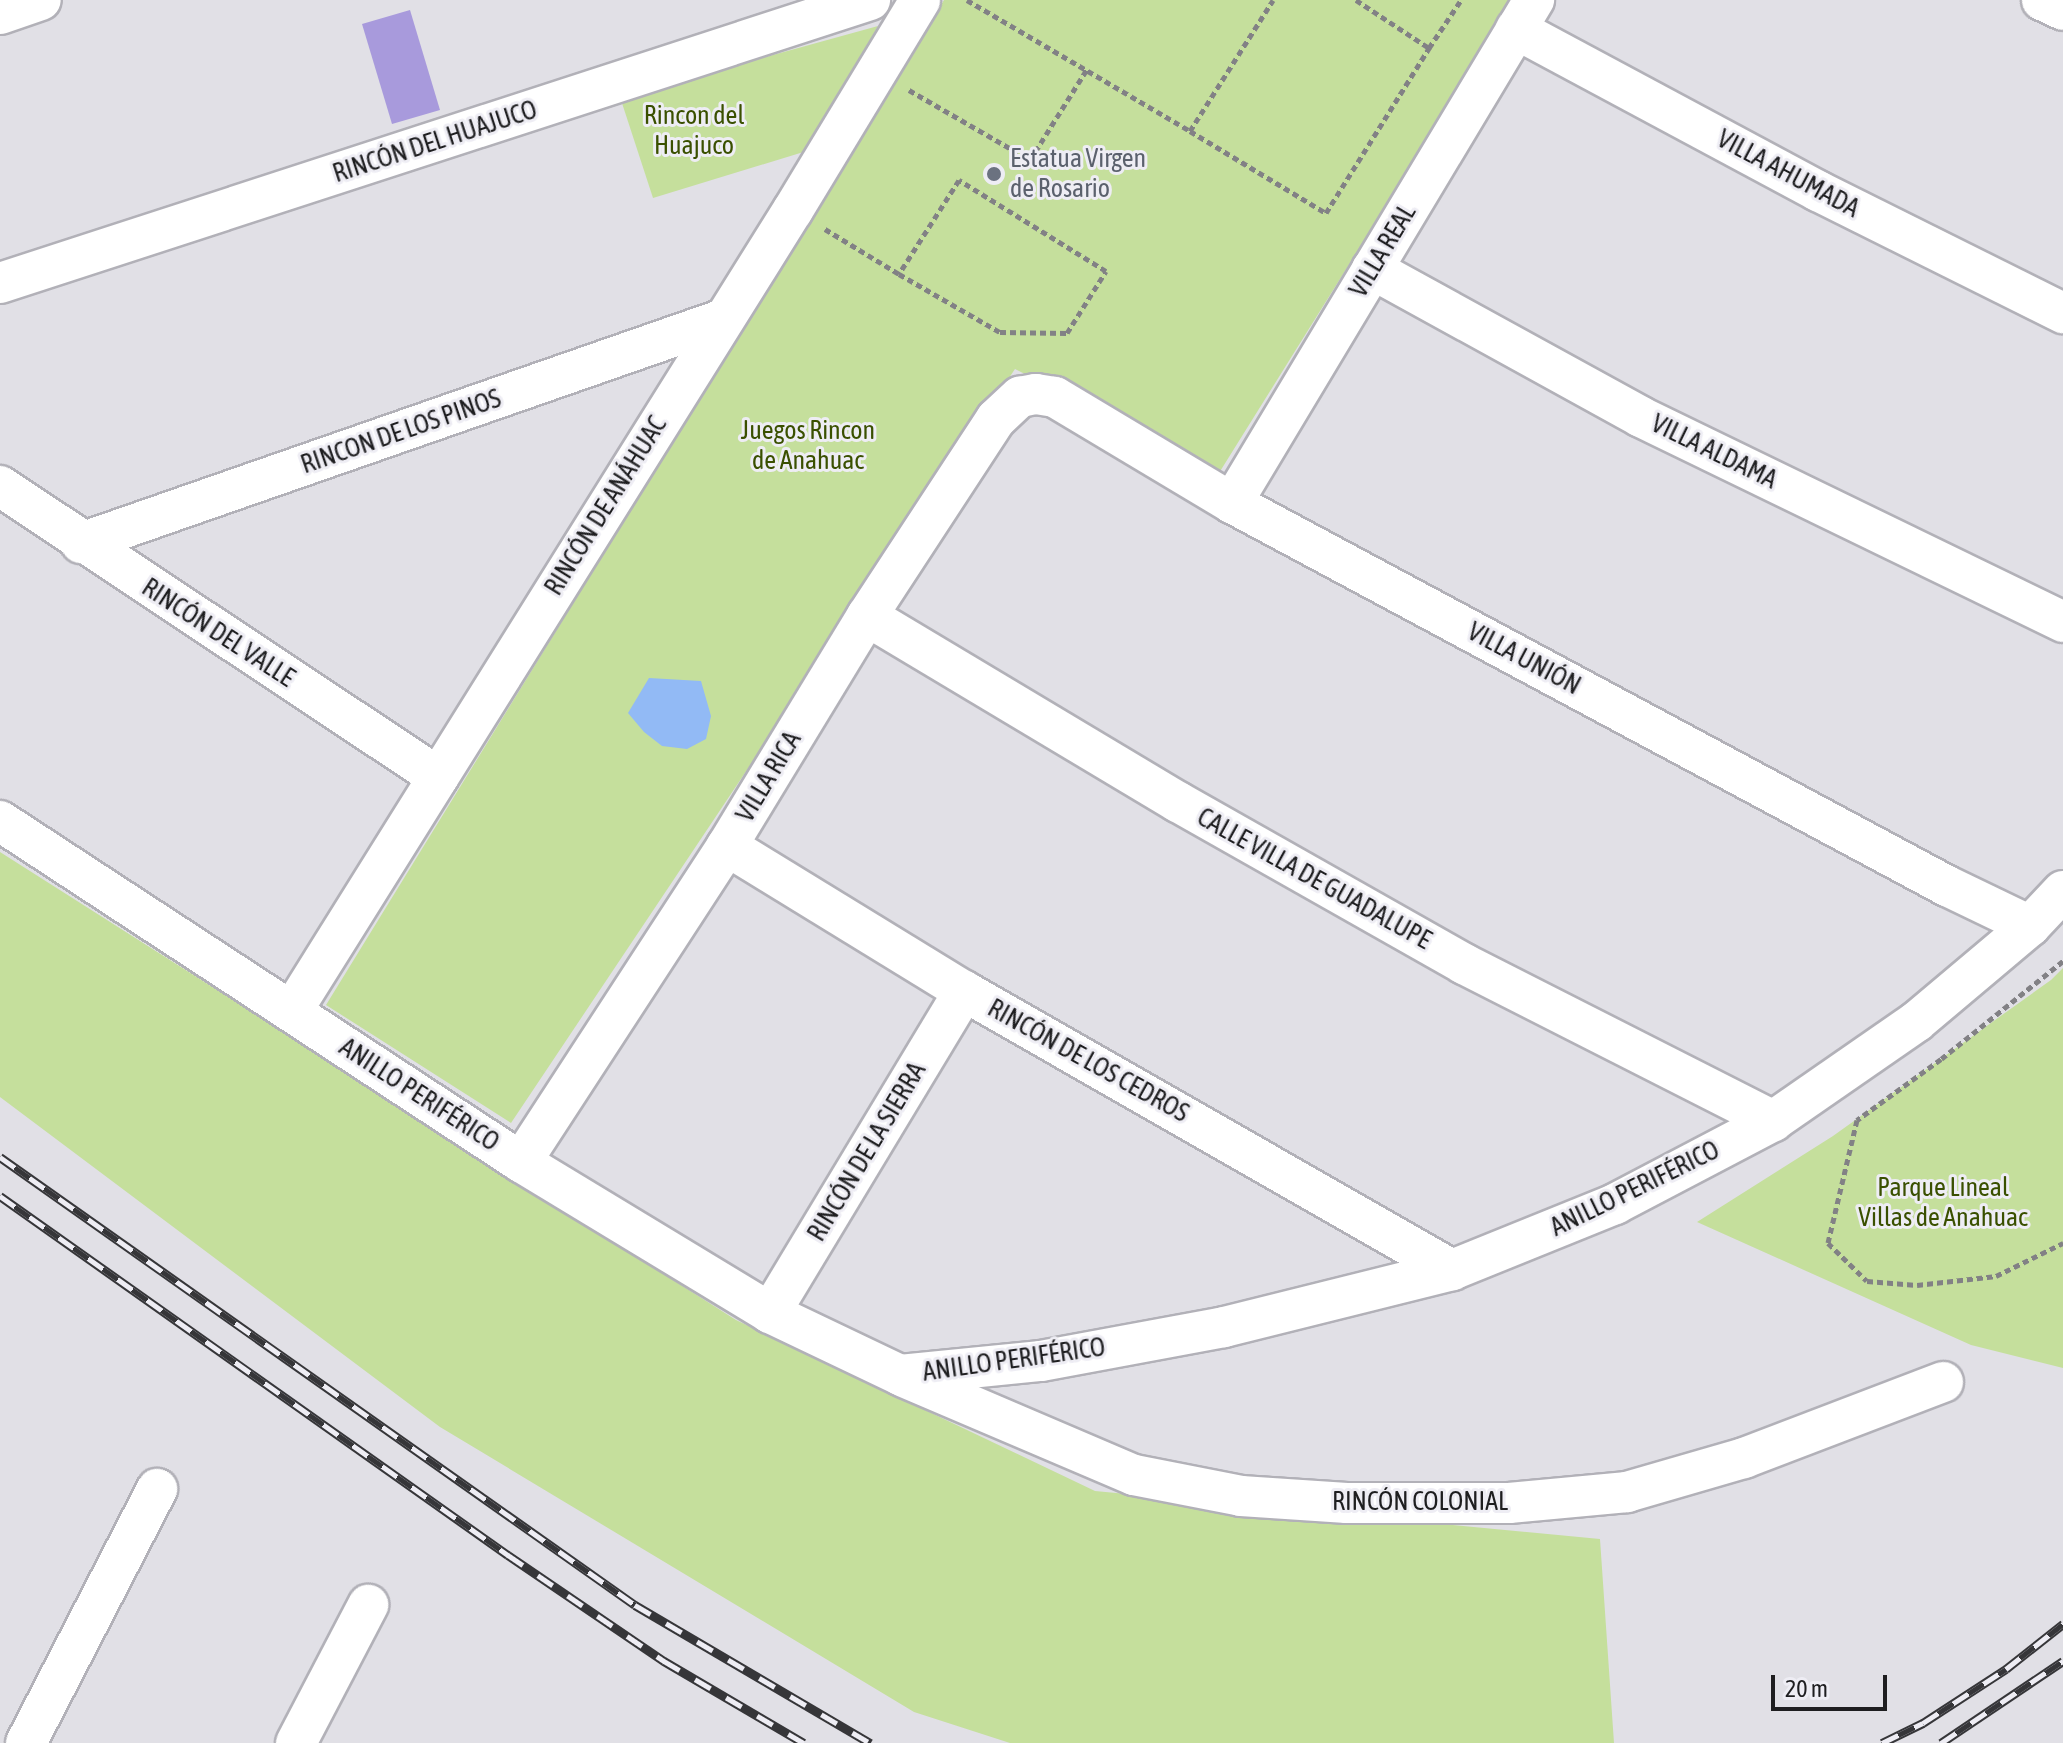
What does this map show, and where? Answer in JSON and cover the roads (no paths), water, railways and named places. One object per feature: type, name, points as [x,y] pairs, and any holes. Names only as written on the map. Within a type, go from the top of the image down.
[{"type":"street","points":[[0,14],[41,0]]},
{"type":"street","name":"RINCÓN DEL HUAJUCO","points":[[0,283],[870,0]]},
{"type":"street","name":"RINCÓN DE ANÁHUAC","points":[[292,1011],[721,320],[793,210],[920,0]]},
{"type":"street","points":[[2042,0],[2063,10]]},
{"type":"street","name":"VILLA REAL","points":[[1232,503],[1525,14]]},
{"type":"street","name":"VILLA AHUMADA","points":[[1525,14],[1818,191],[2063,313]]},
{"type":"street","name":"VILLA ALDAMA","points":[[1372,269],[1641,417],[2063,622]]},
{"type":"street","name":"RINCON DE LOS PINOS","points":[[81,543],[721,320]]},
{"type":"street","name":"VILLA UNIÓN","points":[[1020,397],[1036,394],[1055,397],[1232,503],[1933,878],[2030,926]]},
{"type":"street","name":"VILLA RICA","points":[[521,1162],[727,846],[867,616],[996,419],[1020,397]]},
{"type":"street","name":"RINCÓN DEL VALLE","points":[[0,486],[81,543],[438,777]]},
{"type":"street","name":"CALLE VILLA DE GUADALUPE","points":[[867,616],[1178,802],[1464,964],[1773,1121]]},
{"type":"street","name":"ANILLO PERIFÉRICO","points":[[0,821],[521,1162],[770,1313],[900,1375],[1041,1361],[1224,1327],[1452,1270],[1615,1204],[1773,1121],[1916,1022],[2030,926],[2063,891]]},
{"type":"street","name":"RINCÓN DE LOS CEDROS","points":[[727,846],[964,991],[1452,1270]]},
{"type":"street","name":"RINCÓN DE LA SIERRA","points":[[770,1313],[964,991]]},
{"type":"street","name":"RINCÓN COLONIAL","points":[[900,1375],[1134,1475],[1241,1496],[1347,1503],[1509,1503],[1627,1492],[1744,1458],[1943,1382]]},
{"type":"street","points":[[26,1743],[157,1489]]},
{"type":"street","points":[[296,1743],[368,1605]]},
{"type":"water","points":[[649,678],[701,681],[711,716],[706,739],[687,749],[662,746],[644,732],[628,713]]},
{"type":"railway","points":[[0,1157],[635,1605],[870,1743]]},
{"type":"railway","points":[[0,1196],[508,1555],[664,1661],[804,1743]]},
{"type":"railway","points":[[1882,1743],[1923,1723],[2006,1669],[2063,1624]]},
{"type":"railway","points":[[1941,1743],[2063,1661]]},
{"type":"place","name":"Estatua Virgen de Rosario","points":[[994,174]]},
{"type":"park label","name":"Rincon del Huajuco","points":[[694,131]]},
{"type":"park label","name":"Juegos Rincon de Anahuac","points":[[808,446]]},
{"type":"park label","name":"Parque Lineal Villas de Anahuac","points":[[1943,1203]]}]
